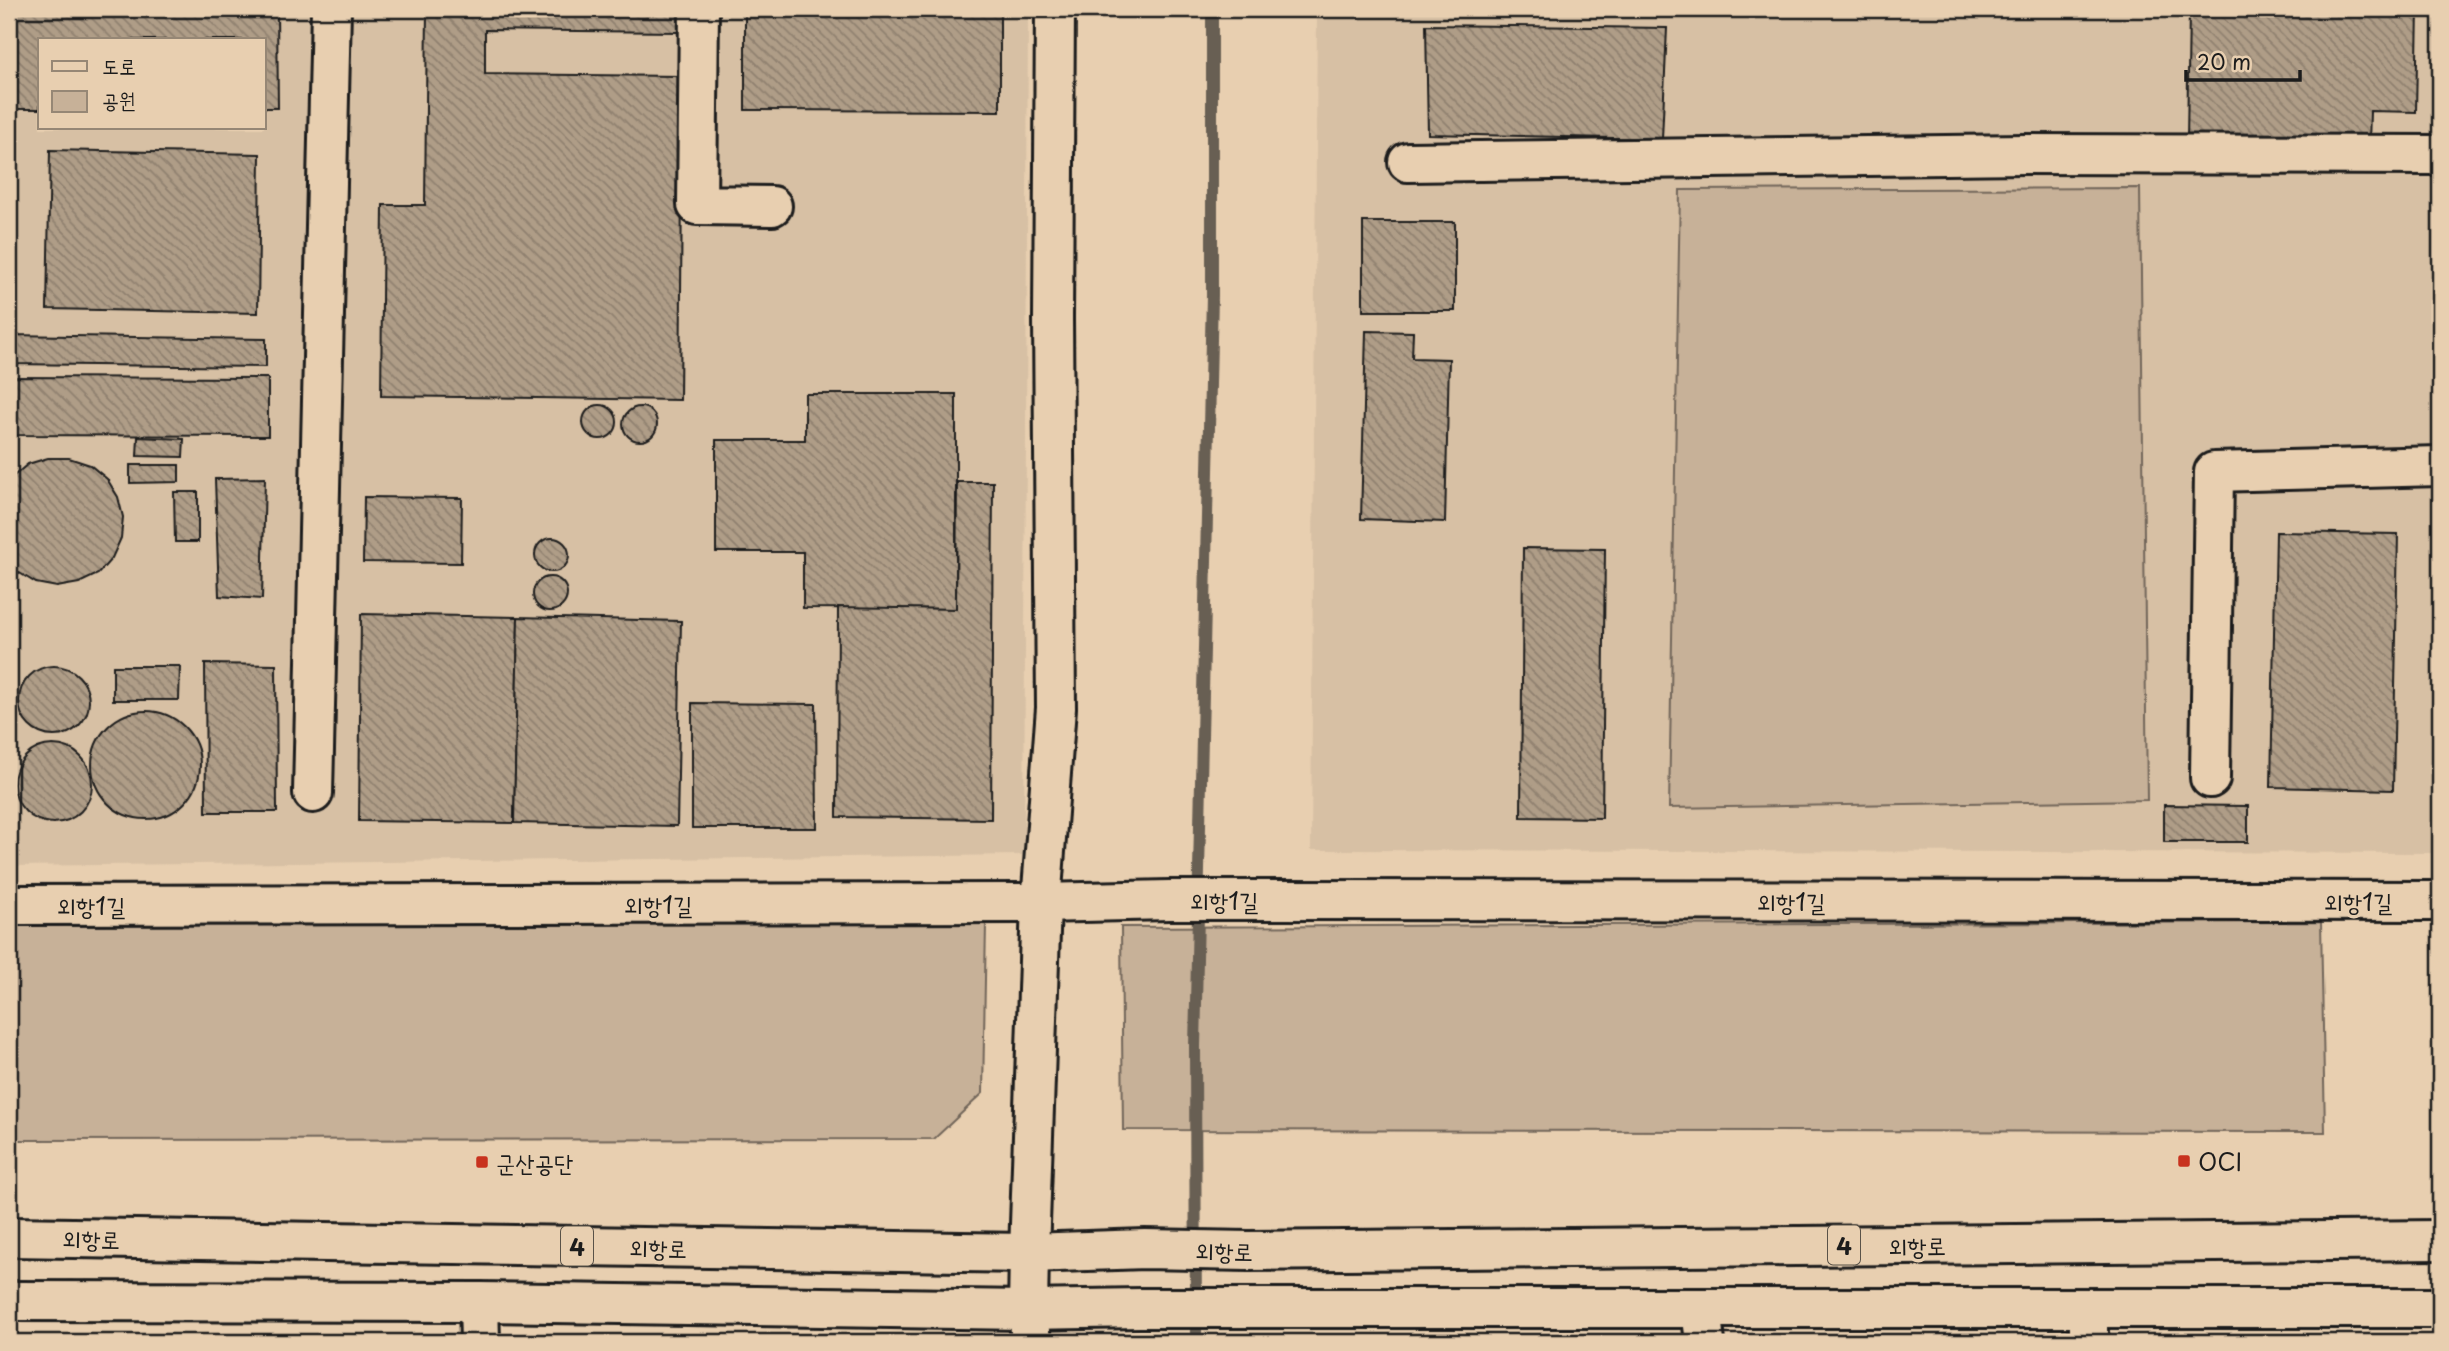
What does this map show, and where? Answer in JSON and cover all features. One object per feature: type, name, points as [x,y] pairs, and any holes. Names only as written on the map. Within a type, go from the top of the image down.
[{"type":"main road","points":[[313,793],[331,9]]},
{"type":"main road","points":[[699,9],[697,205],[772,206]]},
{"type":"main road","points":[[1030,1326],[1029,1253],[1041,903],[1056,708],[1053,332],[1055,9]]},
{"type":"main road","points":[[1408,162],[2024,154],[2440,155]]},
{"type":"main road","points":[[2210,778],[2214,472],[2440,466]]},
{"type":"main road","name":"외항1길","points":[[9,905],[1041,903],[1170,900],[2440,901]]},
{"type":"main road","name":"외항로","points":[[9,1237],[1029,1253],[1145,1249],[1248,1251],[2440,1240]]},
{"type":"main road","points":[[9,1301],[479,1303],[1030,1326],[1140,1308],[1245,1308],[1703,1325],[2089,1325],[2440,1308]]},
{"type":"main road","points":[[479,1303],[480,1342]]},
{"type":"shaded area","points":[[9,9],[1028,9],[1024,855],[9,866]]},
{"type":"shaded area","points":[[1317,9],[2440,9],[2440,853],[1311,850]]},
{"type":"green space","points":[[2140,188],[2147,800],[1669,808],[1680,190]]},
{"type":"green space","points":[[2321,922],[2325,1132],[1123,1130],[1121,927]]},
{"type":"green space","points":[[986,923],[983,1093],[934,1139],[9,1140],[9,926]]},
{"type":"building","points":[[9,9],[277,9],[278,108],[266,108],[266,38],[38,38],[38,109],[9,109]]},
{"type":"building","points":[[427,9],[679,9],[679,32],[485,30],[485,74],[683,76],[680,400],[381,396],[383,205],[425,205]]},
{"type":"building","points":[[745,9],[1000,9],[1000,111],[745,110]]},
{"type":"building","points":[[2334,9],[2418,9],[2416,112],[2370,111],[2369,144],[2187,141],[2189,10],[2334,12]]},
{"type":"building","points":[[1426,25],[1667,28],[1662,139],[1428,134]]},
{"type":"building","points":[[50,150],[260,154],[258,313],[47,309]]},
{"type":"building","points":[[1363,222],[1455,222],[1455,311],[1363,311]]},
{"type":"building","points":[[1366,331],[1413,332],[1412,358],[1449,359],[1445,522],[1361,519]]},
{"type":"building","points":[[9,335],[266,339],[266,367],[9,364]]},
{"type":"building","points":[[9,377],[268,378],[268,436],[9,435]]},
{"type":"building","points":[[805,394],[956,394],[956,609],[803,608],[803,552],[716,552],[716,440],[805,440]]},
{"type":"building","points":[[600,405],[612,410],[617,422],[612,434],[600,439],[588,434],[583,422],[588,410]]},
{"type":"building","points":[[640,407],[652,412],[657,424],[652,436],[640,441],[628,436],[623,424],[628,412]]},
{"type":"building","points":[[138,437],[184,439],[183,457],[137,456]]},
{"type":"building","points":[[48,458],[69,458],[90,465],[107,479],[118,497],[123,517],[121,538],[112,558],[98,574],[79,583],[57,587],[36,583],[9,563],[9,480],[28,464]]},
{"type":"building","points":[[130,465],[179,465],[179,482],[130,483]]},
{"type":"building","points":[[265,478],[262,599],[219,596],[215,479]]},
{"type":"building","points":[[957,482],[993,482],[991,819],[837,817],[838,607],[956,609]]},
{"type":"building","points":[[174,492],[198,492],[198,542],[175,542]]},
{"type":"building","points":[[364,497],[462,498],[461,563],[363,562]]},
{"type":"building","points":[[2276,532],[2398,534],[2393,790],[2271,787]]},
{"type":"building","points":[[552,538],[564,543],[569,555],[564,567],[552,572],[540,567],[535,555],[540,543]]},
{"type":"building","points":[[1523,548],[1605,549],[1602,818],[1521,817]]},
{"type":"building","points":[[550,577],[562,582],[567,594],[562,606],[550,611],[538,606],[533,594],[538,582]]},
{"type":"building","points":[[361,614],[518,617],[514,823],[359,821]]},
{"type":"building","points":[[518,617],[681,621],[677,826],[514,823]]},
{"type":"building","points":[[205,664],[276,665],[277,812],[206,812]]},
{"type":"building","points":[[61,666],[74,672],[83,681],[87,687],[87,715],[79,726],[68,734],[47,736],[29,726],[21,715],[19,694],[29,676],[40,668]]},
{"type":"building","points":[[113,666],[180,666],[179,700],[113,700]]},
{"type":"building","points":[[692,703],[816,704],[817,828],[692,828]]},
{"type":"building","points":[[146,711],[167,715],[184,727],[196,744],[200,765],[196,786],[184,803],[167,815],[146,819],[125,815],[108,803],[96,786],[92,765],[96,744],[108,727],[125,715]]},
{"type":"building","points":[[53,745],[68,748],[80,757],[89,769],[92,784],[89,799],[80,811],[68,820],[53,823],[38,820],[26,811],[17,799],[14,784],[17,769],[26,757],[38,748]]},
{"type":"building","points":[[2164,805],[2248,806],[2248,842],[2164,842]]},
{"type":"waterway","points":[[1196,1342],[1195,1047],[1212,295],[1212,9]]},
{"type":"place","name":"OCI","points":[[2184,1161]]},
{"type":"place","name":"군산공단","points":[[482,1162]]}]
